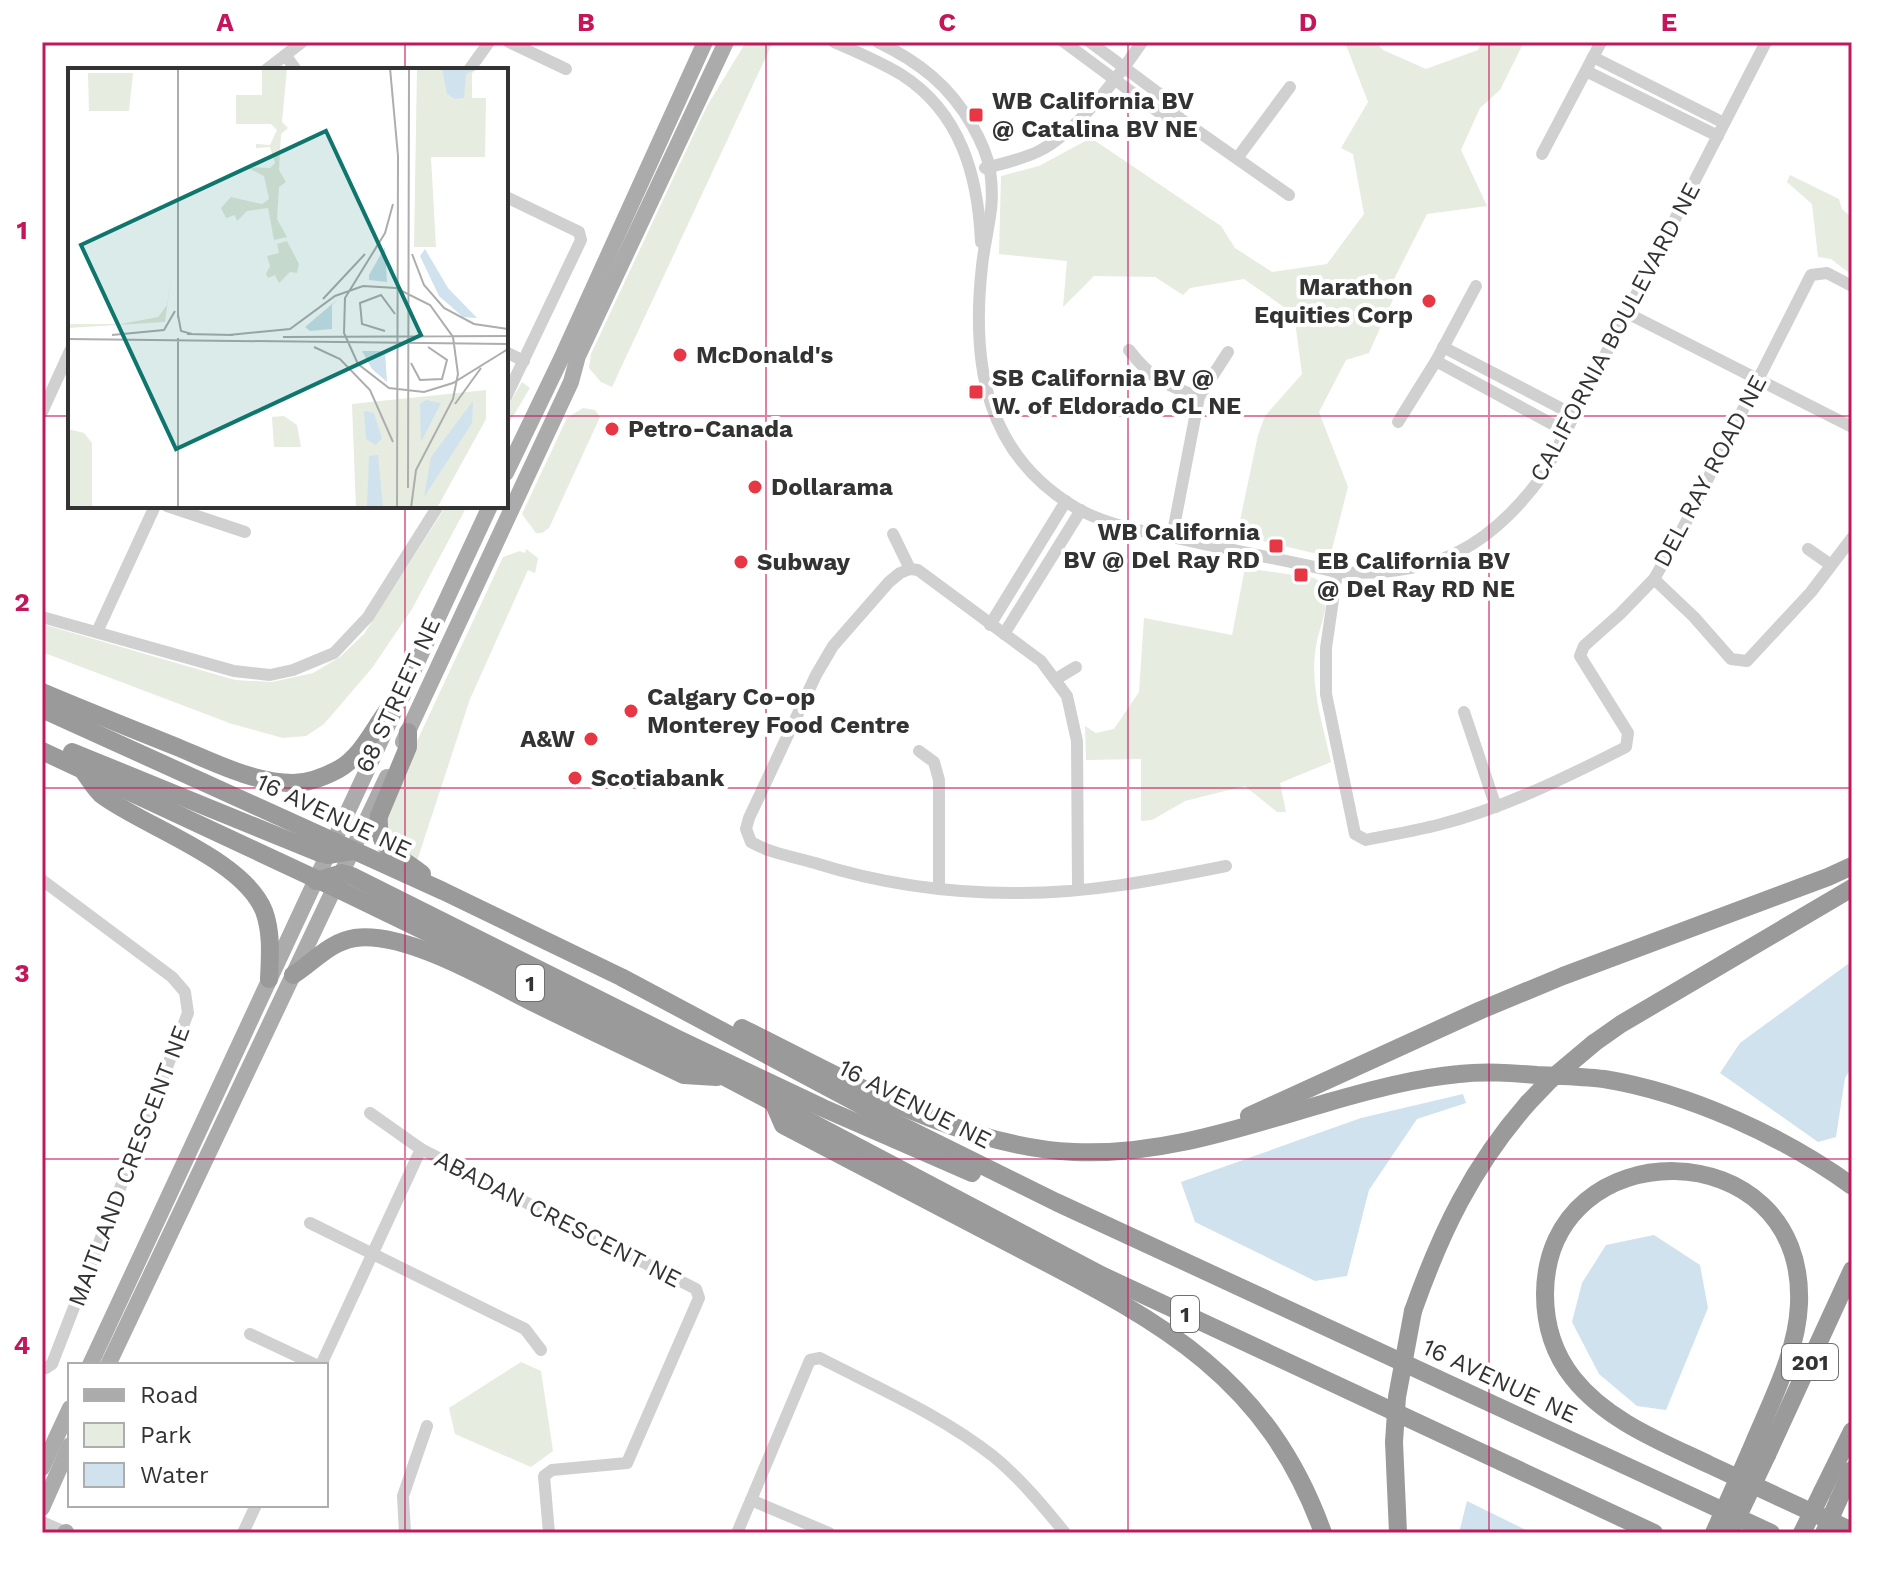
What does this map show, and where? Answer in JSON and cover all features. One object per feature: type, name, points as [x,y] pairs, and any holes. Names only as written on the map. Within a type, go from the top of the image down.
[{"type":"highway","points":[[42,692],[219,765],[259,778],[295,783],[320,777],[347,763],[362,747],[388,707],[402,695]]},
{"type":"highway","name":"16 AVENUE NE","points":[[42,709],[331,849]]},
{"type":"highway","points":[[408,732],[408,747],[379,816],[380,841],[443,891]]},
{"type":"highway","points":[[42,744],[61,747],[215,812],[331,849],[352,851]]},
{"type":"highway","points":[[42,751],[316,881],[338,881],[352,876],[823,1108],[982,1178],[1056,1202]]},
{"type":"highway","points":[[83,770],[101,795],[199,851],[229,870],[248,887],[263,910],[268,926],[271,946],[269,979]]},
{"type":"highway","name":"16 AVENUE NE","points":[[352,851],[443,891],[673,1004],[876,1113],[1056,1202],[1771,1533]]},
{"type":"highway","points":[[1169,1145],[1230,1125],[1352,1067],[1563,976],[1852,866]]},
{"type":"highway","name":"1","points":[[338,881],[725,1077],[1101,1275],[1654,1533]]},
{"type":"highway","points":[[1398,1533],[1394,1442],[1397,1397],[1413,1311],[1452,1211],[1497,1142],[1550,1080],[1594,1043],[1852,888]]},
{"type":"highway","points":[[293,975],[322,952],[347,940],[366,937],[397,942],[485,979],[684,1075],[725,1077]]},
{"type":"highway","points":[[673,1004],[719,1018],[970,1134],[1020,1146],[1074,1152],[1126,1151],[1231,1131],[1422,1079],[1489,1073],[1574,1076],[1639,1087],[1745,1123],[1799,1151],[1852,1186]]},
{"type":"highway","points":[[773,1102],[783,1125],[1095,1288],[1169,1331],[1228,1380],[1268,1426],[1308,1491],[1323,1533]]},
{"type":"highway","points":[[1714,1533],[1759,1454],[1792,1347],[1799,1301],[1797,1270],[1784,1235],[1758,1201],[1719,1178],[1673,1169],[1642,1173],[1622,1180],[1583,1205],[1569,1220],[1548,1264],[1545,1311],[1548,1329],[1562,1363],[1588,1394],[1633,1427],[1852,1531]]},
{"type":"highway","name":"201","points":[[1730,1533],[1759,1454],[1852,1270]]},
{"type":"highway","points":[[1824,1533],[1830,1497],[1852,1431]]},
{"type":"highway","points":[[1802,1533],[1852,1470]]},
{"type":"main road","points":[[508,469],[705,42]]},
{"type":"main road","name":"68 STREET NE","points":[[109,1363],[408,732],[571,382],[578,356],[726,42]]},
{"type":"main road","points":[[709,79],[738,42]]},
{"type":"main road","name":"68 STREET NE","points":[[91,1363],[489,508]]},
{"type":"main road","points":[[44,1462],[68,1412]]},
{"type":"main road","points":[[42,1508],[68,1450]]},
{"type":"street","points":[[269,68],[302,42]]},
{"type":"street","points":[[470,68],[489,42]]},
{"type":"street","points":[[509,42],[566,69]]},
{"type":"street","name":"CALIFORNIA BOULEVARD NE","points":[[834,42],[899,73],[931,99],[949,119],[961,141],[980,216],[979,353],[986,395],[1016,452],[1039,480],[1081,510],[1126,529],[1337,572],[1372,574],[1414,569],[1452,557],[1480,540],[1522,504],[1545,472],[1766,42]]},
{"type":"street","name":"CALIFORNIA BOULEVARD NE","points":[[878,42],[908,57],[944,85],[961,106],[984,147],[990,167],[993,210],[982,262]]},
{"type":"street","points":[[1064,42],[1164,116],[1179,118],[1289,195]]},
{"type":"street","points":[[1090,42],[1173,104],[1179,118]]},
{"type":"street","points":[[970,172],[1038,152],[1061,138],[1114,81],[1142,42]]},
{"type":"street","points":[[1542,154],[1601,42]]},
{"type":"street","points":[[286,56],[295,68]]},
{"type":"street","points":[[1593,57],[1724,123]]},
{"type":"street","points":[[1586,71],[1718,136]]},
{"type":"street","points":[[1238,157],[1290,87]]},
{"type":"street","points":[[508,198],[579,232],[581,240],[508,393]]},
{"type":"street","name":"DEL RAY ROAD NE","points":[[1337,572],[1326,648],[1326,694],[1355,834],[1366,840],[1438,825],[1496,807],[1567,777],[1626,747],[1628,733],[1580,656],[1584,646],[1654,579],[1681,532],[1811,275],[1827,273],[1852,286]]},
{"type":"street","points":[[1398,422],[1436,361],[1476,286]]},
{"type":"street","points":[[1627,313],[1852,427]]},
{"type":"street","points":[[1443,347],[1574,415]]},
{"type":"street","points":[[1129,350],[1145,371],[1165,385],[1199,397]]},
{"type":"street","points":[[1172,537],[1199,397],[1228,352]]},
{"type":"street","points":[[508,353],[524,361]]},
{"type":"street","points":[[42,412],[68,355]]},
{"type":"street","points":[[1436,361],[1565,431]]},
{"type":"street","points":[[990,625],[1066,501]]},
{"type":"street","points":[[97,632],[154,508]]},
{"type":"street","points":[[173,508],[245,532]]},
{"type":"street","points":[[42,617],[234,671],[270,675],[334,653],[368,617],[437,508]]},
{"type":"street","points":[[1004,634],[1081,510]]},
{"type":"street","points":[[893,534],[910,569]]},
{"type":"street","points":[[1654,579],[1694,617],[1731,659],[1747,661],[1811,592],[1852,538]]},
{"type":"street","points":[[1808,549],[1831,565]]},
{"type":"street","points":[[1078,888],[1077,741],[1067,696],[1041,661],[924,573],[910,569],[889,582],[833,646],[816,675],[746,829],[751,842],[879,880],[1015,893],[1135,884],[1226,866]]},
{"type":"street","points":[[1056,679],[1076,667]]},
{"type":"street","points":[[1464,712],[1496,807]]},
{"type":"street","points":[[919,751],[934,762],[939,780],[939,887]]},
{"type":"street","name":"MAITLAND CRESCENT NE","points":[[42,880],[172,977],[185,992],[188,1013],[52,1364],[46,1368],[42,1366]]},
{"type":"street","points":[[370,1113],[421,1149]]},
{"type":"street","name":"ABADAN CRESCENT NE","points":[[319,1363],[421,1149],[696,1289],[699,1298],[627,1463],[552,1470],[544,1476],[549,1533]]},
{"type":"street","points":[[310,1223],[525,1329],[541,1350]]},
{"type":"street","points":[[250,1334],[314,1363]]},
{"type":"street","points":[[737,1533],[810,1360],[820,1358],[948,1426],[993,1456],[1035,1496],[1065,1533]]},
{"type":"street","points":[[405,1533],[403,1496],[427,1426]]},
{"type":"street","points":[[751,1500],[829,1533]]},
{"type":"street","points":[[243,1533],[255,1507]]},
{"type":"street","points":[[42,1522],[66,1533]]},
{"type":"green space","points":[[746,42],[773,42],[612,387],[601,382],[589,368],[591,354],[707,106]]},
{"type":"green space","points":[[1345,42],[1375,42],[1383,50],[1426,69],[1478,50],[1482,42],[1524,42],[1500,90],[1480,108],[1461,150],[1487,206],[1427,214],[1391,285],[1393,299],[1369,353],[1346,360],[1319,412],[1348,487],[1330,557],[1237,535],[1258,435],[1265,416],[1302,374],[1294,314],[1244,279],[1190,288],[1183,295],[1155,277],[1094,276],[1063,307],[1067,261],[999,254],[1001,176],[1039,166],[1091,138],[1221,226],[1235,248],[1272,272],[1327,264],[1364,214],[1353,154],[1341,148],[1368,102]]},
{"type":"green space","points":[[1790,175],[1839,199],[1842,209],[1852,218],[1852,275],[1831,259],[1818,257],[1812,204],[1787,182]]},
{"type":"green space","points":[[522,382],[530,388],[508,425],[508,406]]},
{"type":"green space","points":[[583,408],[595,410],[600,417],[549,528],[536,533],[522,514],[567,418]]},
{"type":"green space","points":[[445,508],[466,508],[412,609],[372,668],[324,724],[306,736],[283,738],[232,724],[42,652],[42,624],[235,680],[272,682],[313,673],[340,657],[364,634]]},
{"type":"green space","points":[[526,549],[538,558],[535,573],[528,570],[470,699],[417,861],[397,849],[388,838],[389,801],[503,557],[520,551],[525,553]]},
{"type":"green space","points":[[1245,568],[1314,578],[1325,591],[1314,675],[1331,762],[1280,783],[1286,812],[1277,812],[1245,786],[1185,801],[1152,820],[1141,821],[1141,759],[1086,760],[1085,726],[1096,733],[1114,729],[1139,692],[1144,618],[1232,635]]},
{"type":"green space","points":[[521,1362],[541,1371],[553,1451],[531,1467],[455,1434],[449,1408]]},
{"type":"water","points":[[1852,961],[1852,1067],[1845,1078],[1836,1137],[1818,1142],[1720,1073],[1740,1043]]},
{"type":"water","points":[[1463,1094],[1466,1103],[1417,1119],[1369,1190],[1347,1276],[1315,1281],[1195,1222],[1181,1182],[1361,1118]]},
{"type":"water","points":[[1654,1235],[1700,1265],[1708,1308],[1666,1410],[1637,1406],[1599,1374],[1572,1322],[1582,1283],[1606,1245]]},
{"type":"water","points":[[1467,1501],[1532,1533],[1459,1533]]},
{"type":"place","name":"WB California BV @ Catalina BV NE","points":[[976,115]]},
{"type":"place","name":"Marathon Equities Corp","points":[[1429,301]]},
{"type":"place","name":"McDonald's","points":[[680,355]]},
{"type":"place","name":"SB California BV @ W. of Eldorado CL NE","points":[[976,392]]},
{"type":"place","name":"Petro-Canada","points":[[612,429]]},
{"type":"place","name":"Dollarama","points":[[755,487]]},
{"type":"place","name":"WB California BV @ Del Ray RD","points":[[1276,546]]},
{"type":"place","name":"Subway","points":[[741,562]]},
{"type":"place","name":"EB California BV @ Del Ray RD NE","points":[[1301,575]]},
{"type":"place","name":"Calgary Co-op Monterey Food Centre","points":[[631,711]]},
{"type":"place","name":"A&W","points":[[591,739]]},
{"type":"place","name":"Scotiabank","points":[[575,778]]}]
